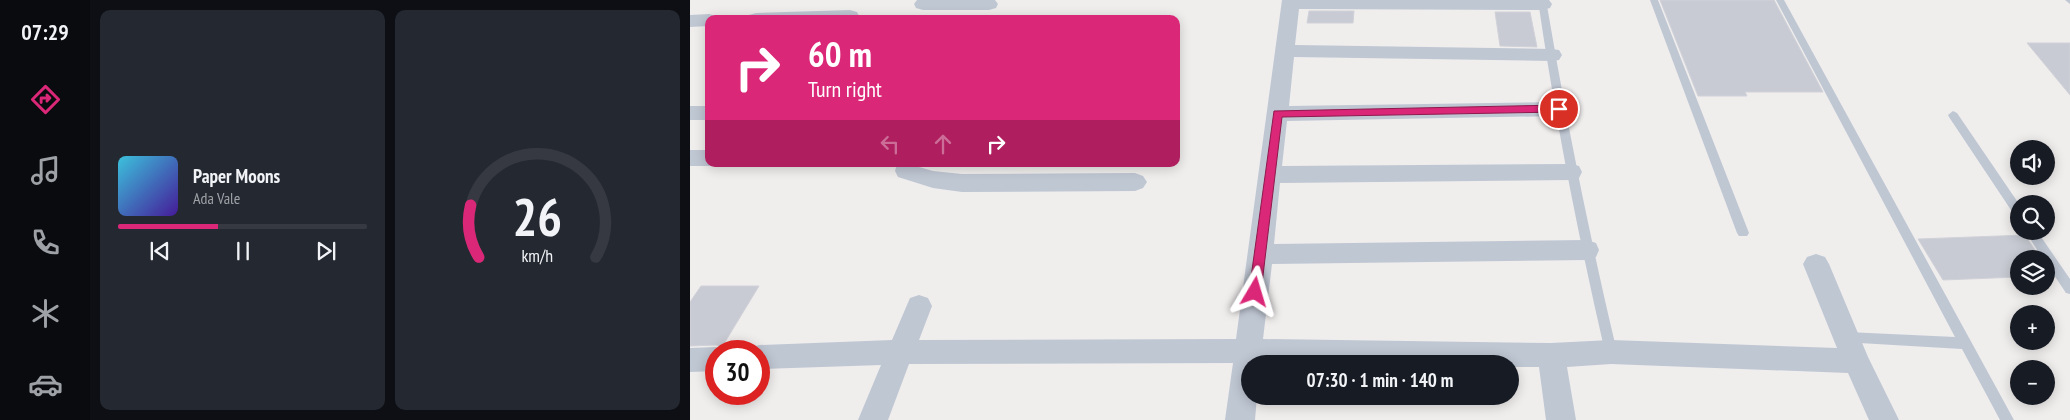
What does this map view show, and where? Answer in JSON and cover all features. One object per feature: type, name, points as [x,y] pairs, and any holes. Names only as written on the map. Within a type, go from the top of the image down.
[{"type":"street","points":[[1240,420],[1291,2],[1543,2]]},
{"type":"street","points":[[922,4],[988,8]]},
{"type":"street","points":[[690,21],[705,20]]},
{"type":"street","points":[[1285,51],[1552,56]]},
{"type":"street","points":[[1277,114],[1559,109]]},
{"type":"street","points":[[690,113],[705,113]]},
{"type":"street","points":[[690,158],[705,158]]},
{"type":"street","points":[[907,167],[906,171],[916,176],[973,183],[1135,182]]},
{"type":"street","points":[[1270,175],[1571,172]]},
{"type":"street","points":[[1260,254],[1587,250]]},
{"type":"street","points":[[1816,264],[1884,420]]},
{"type":"street","points":[[873,420],[919,306]]},
{"type":"street","points":[[770,357],[900,352],[1248,351],[1551,355],[1611,352],[1852,350]]},
{"type":"street","points":[[1551,355],[1561,420]]},
{"type":"street","points":[[690,360],[705,359]]},
{"type":"lane","points":[[1654,0],[1743,233]]},
{"type":"lane","points":[[1780,0],[2007,420]]},
{"type":"lane","points":[[1543,2],[1559,109],[1571,172],[1611,352]]},
{"type":"lane","points":[[1953,115],[2010,200]]},
{"type":"lane","points":[[2037,240],[2070,289]]},
{"type":"lane","points":[[1852,350],[1965,343]]},
{"type":"building","points":[[1660,0],[1774,0],[1823,92],[1745,92],[1747,96],[1698,96]]},
{"type":"building","points":[[1309,11],[1354,11],[1353,23],[1307,23]]},
{"type":"building","points":[[1495,12],[1530,12],[1537,47],[1500,46]]},
{"type":"building","points":[[2027,43],[2070,43],[2070,95]]},
{"type":"building","points":[[2010,236],[2010,240],[2028,240],[2035,250],[2010,250],[2010,277],[1943,280],[1918,239]]},
{"type":"building","points":[[701,286],[759,286],[726,340],[705,340],[705,345],[690,346],[690,302]]},
{"type":"route","points":[[1255,292],[1277,114],[1559,109]]}]
